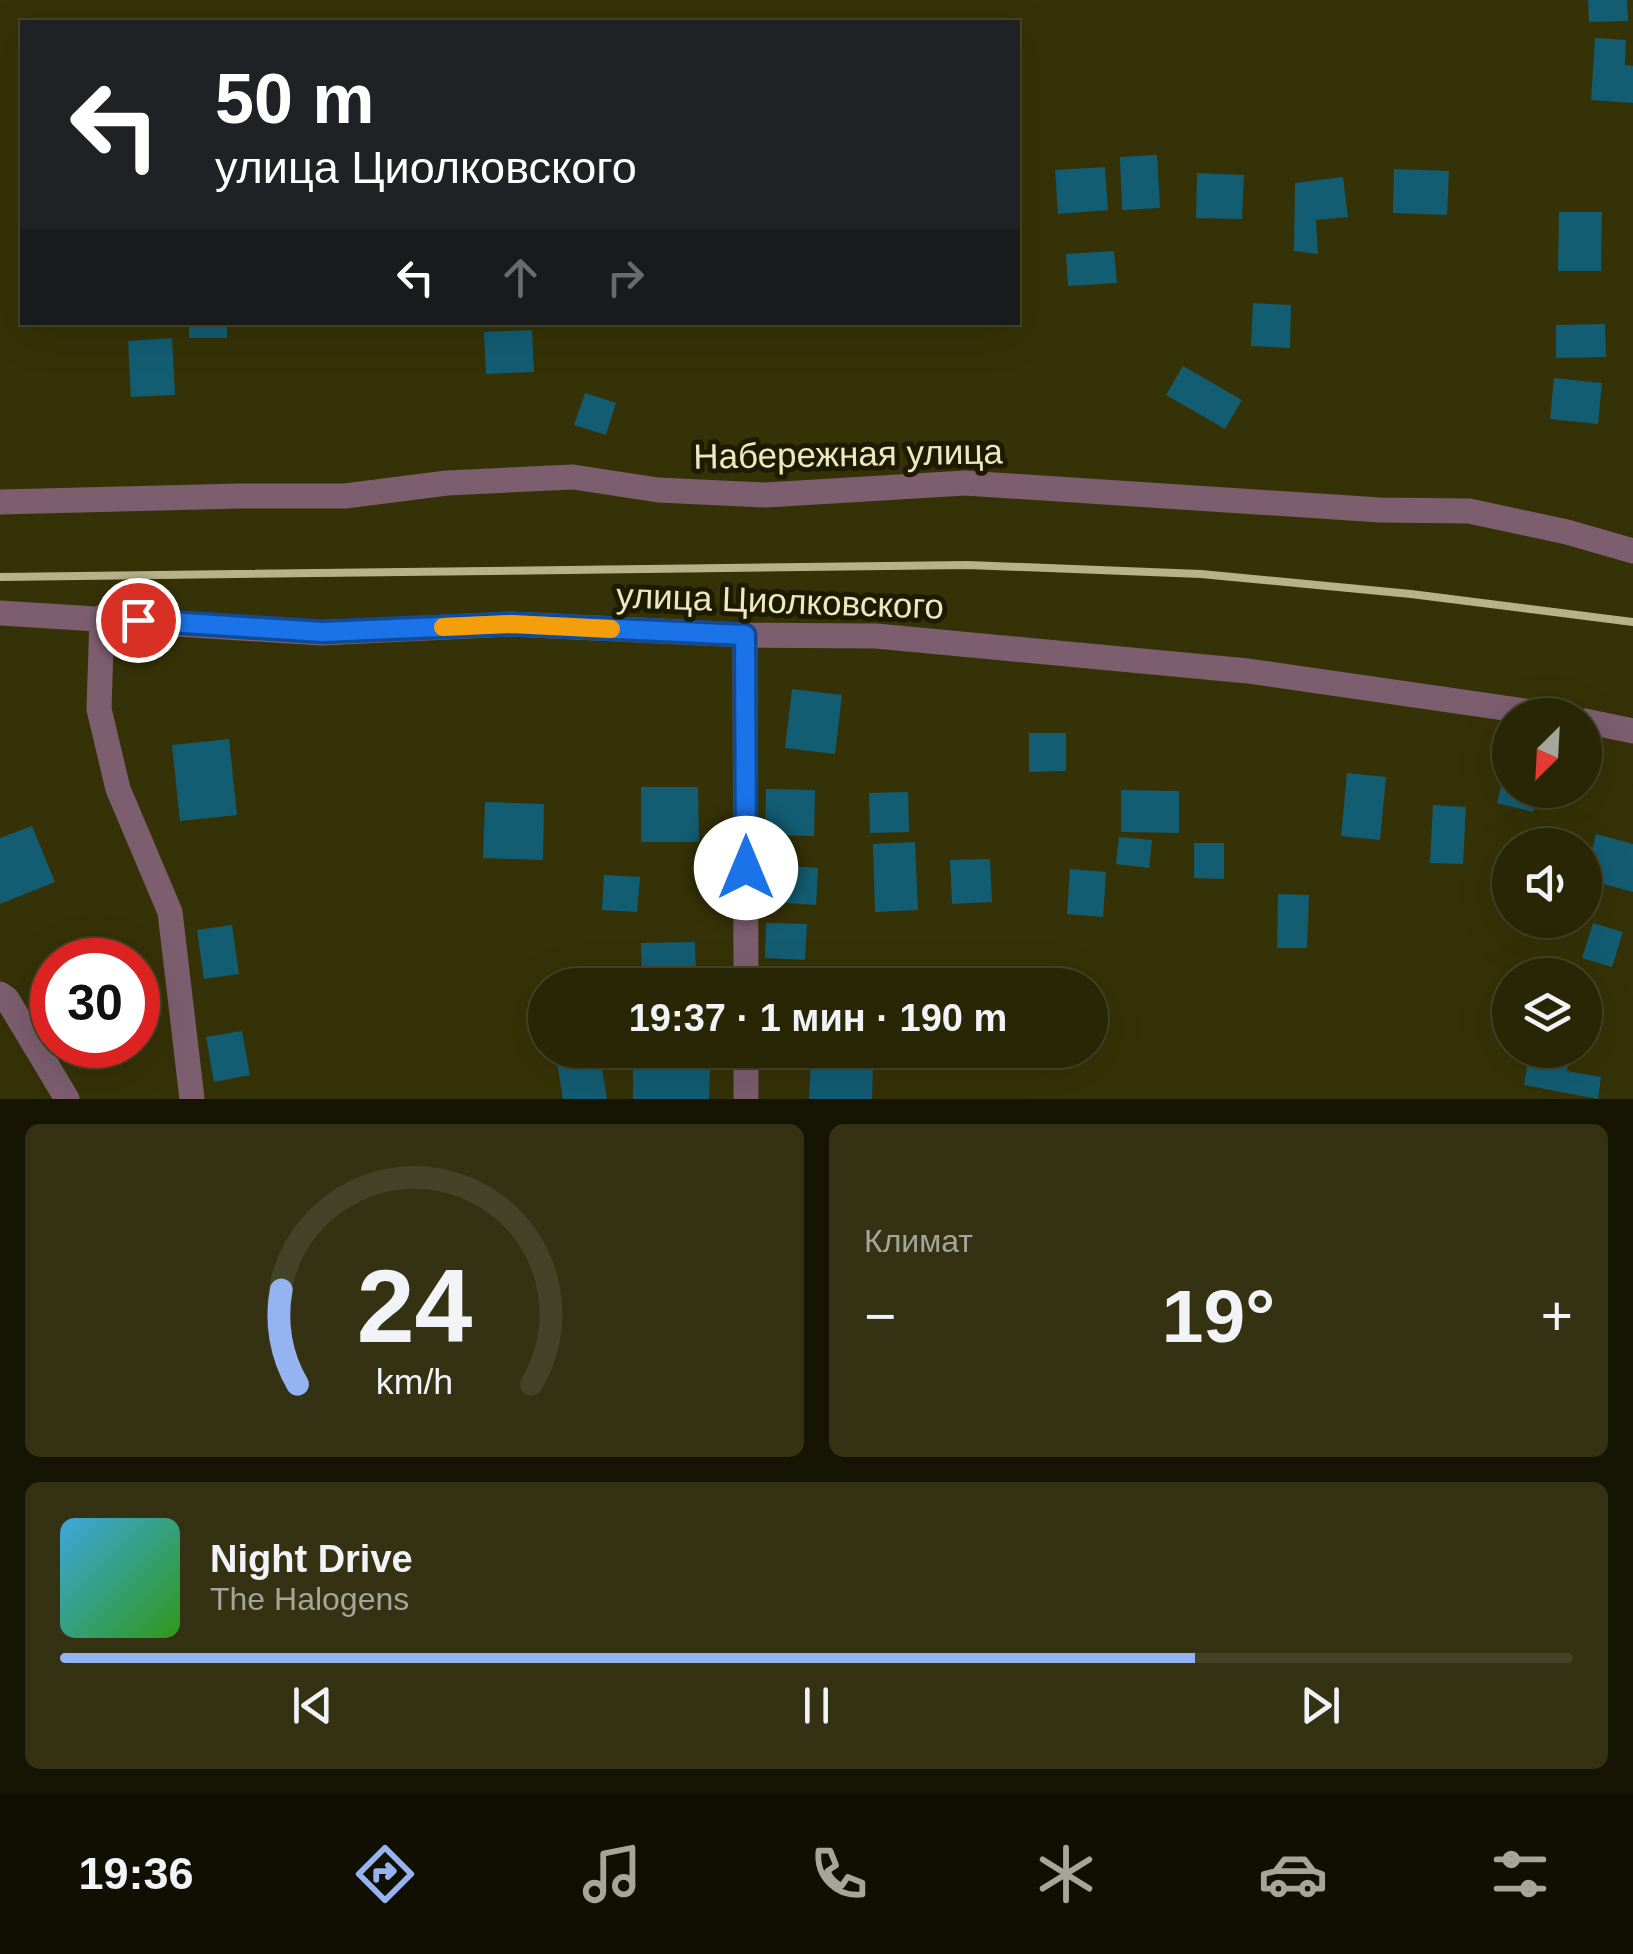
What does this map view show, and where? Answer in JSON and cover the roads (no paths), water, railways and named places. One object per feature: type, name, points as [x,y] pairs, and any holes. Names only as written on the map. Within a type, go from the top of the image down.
[{"type":"street","name":"Набережная улица","points":[[0,502],[345,496],[447,483],[574,477],[658,490],[766,495],[966,484],[1380,510],[1470,511],[1633,551]]},
{"type":"street","name":"улица Циолковского","points":[[0,613],[322,632],[511,624],[745,635],[876,636],[1228,669],[1492,706]]},
{"type":"street","points":[[102,617],[99,709],[118,789],[170,912],[192,1099]]},
{"type":"street","points":[[745,635],[746,968]]},
{"type":"street","points":[[1602,725],[1633,731]]},
{"type":"street","points":[[0,994],[67,1099]]},
{"type":"street","points":[[746,1068],[746,1099]]},
{"type":"railway","points":[[0,577],[968,565],[1201,574],[1411,594],[1633,622]]}]
